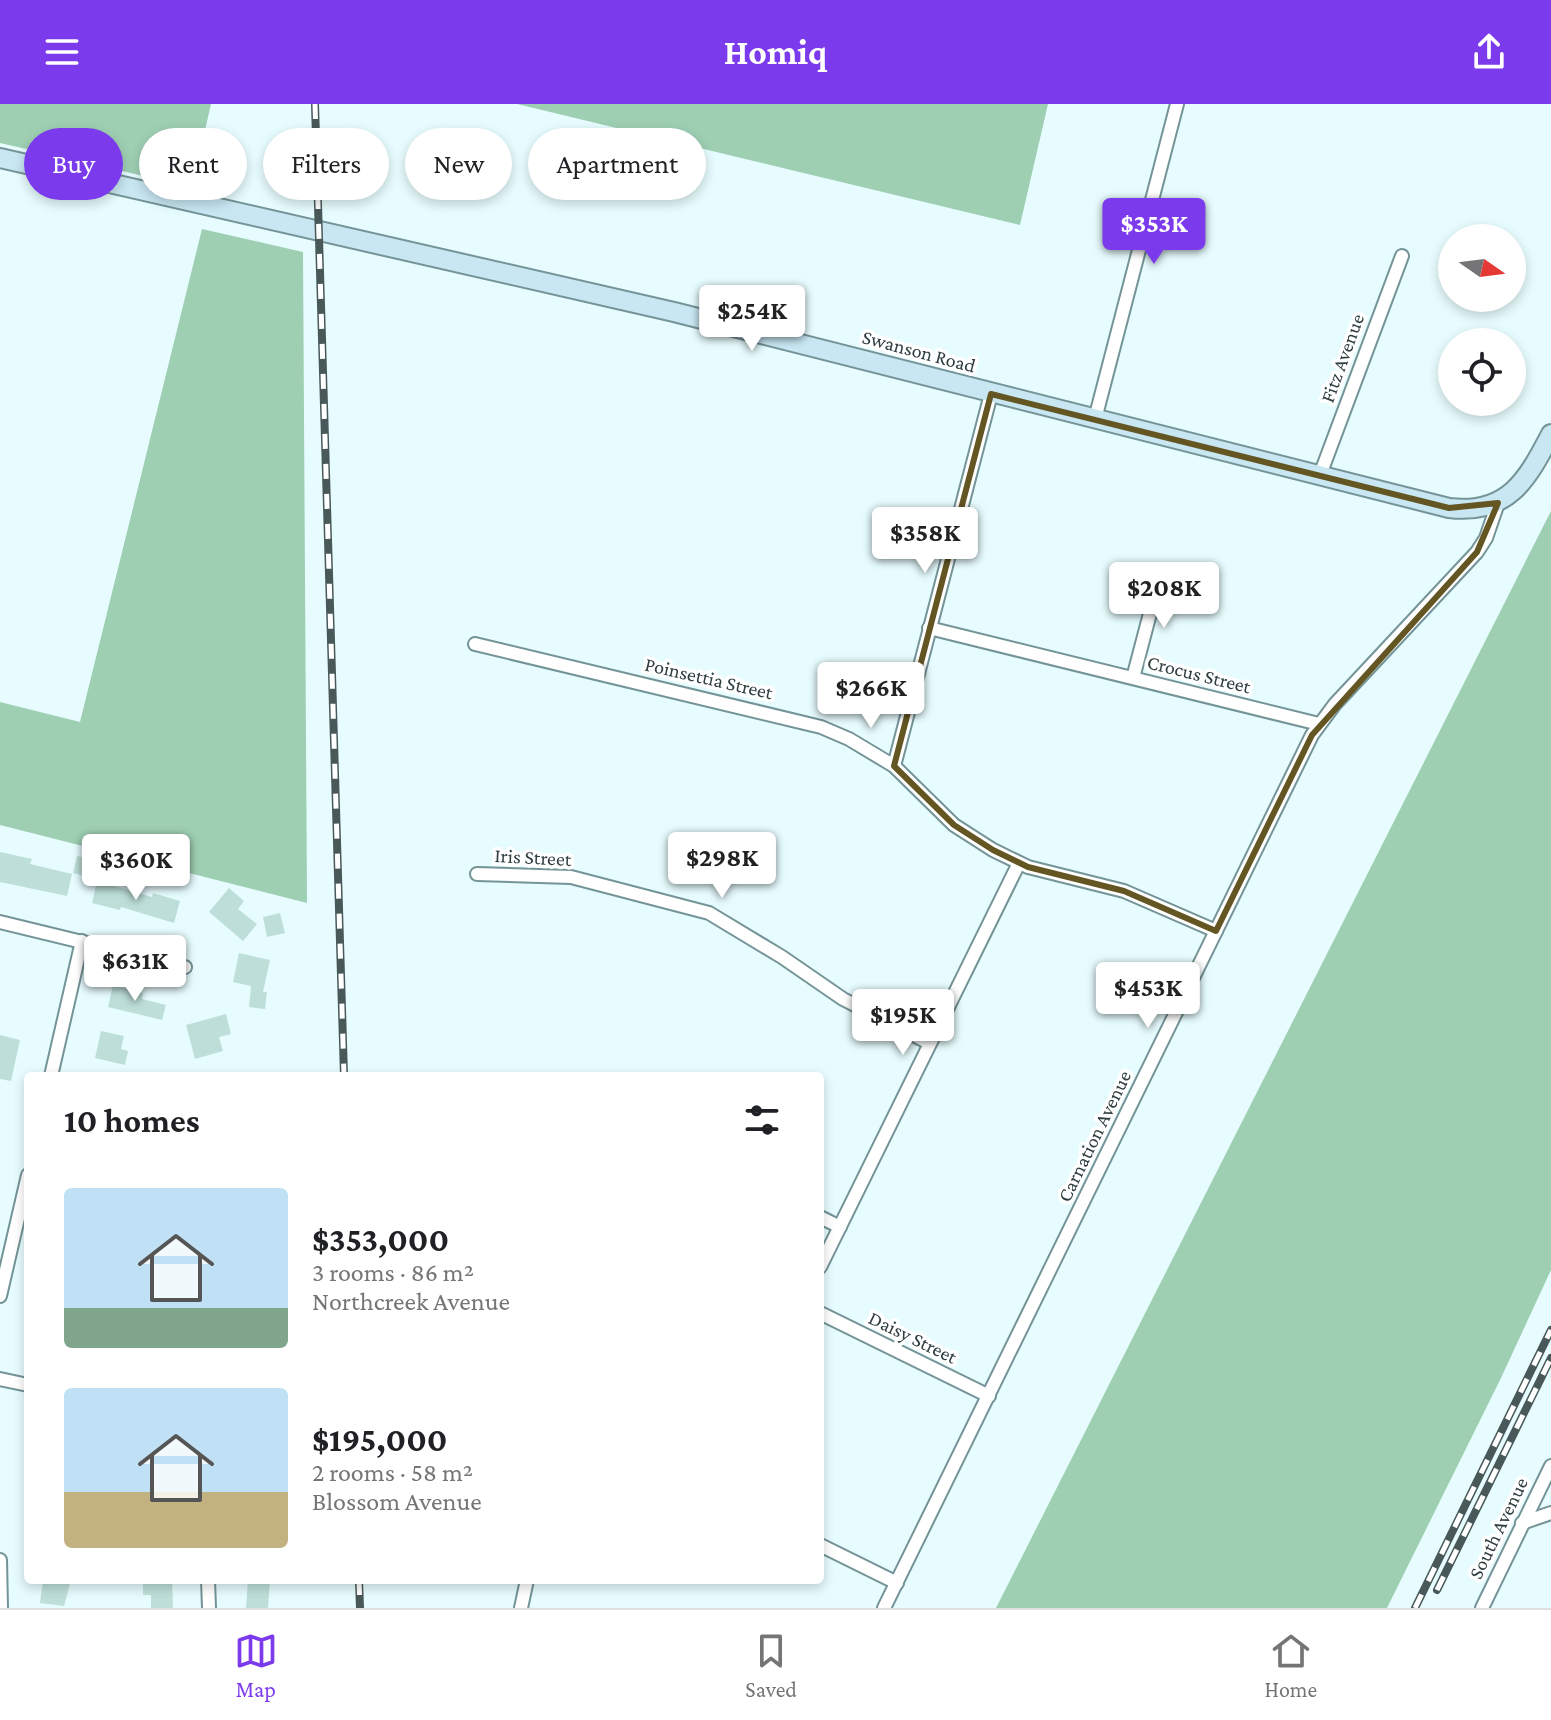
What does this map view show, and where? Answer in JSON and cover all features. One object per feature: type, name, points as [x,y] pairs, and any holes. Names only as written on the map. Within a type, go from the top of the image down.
[{"type":"street","points":[[1095,419],[1177,104]]},
{"type":"street","name":"Swanson Road","points":[[0,158],[674,312],[1449,508],[1474,509],[1498,503]]},
{"type":"street","name":"Fitz Avenue","points":[[1320,475],[1402,256]]},
{"type":"street","points":[[894,766],[991,394]]},
{"type":"street","points":[[1498,503],[1529,474],[1551,434]]},
{"type":"street","name":"Carnation Avenue","points":[[884,1608],[1319,724],[1477,552],[1486,538],[1498,503]]},
{"type":"street","points":[[1133,678],[1153,602],[1178,571]]},
{"type":"street","name":"Crocus Street","points":[[929,628],[1319,724]]},
{"type":"street","name":"Poinsettia Street","points":[[475,644],[807,723],[849,739],[894,766],[954,825],[1019,863],[1124,891],[1216,931]]},
{"type":"street","points":[[824,1259],[1019,863]]},
{"type":"street","name":"Iris Street","points":[[477,874],[571,877],[709,913],[843,999],[929,1043]]},
{"type":"street","points":[[0,922],[185,967]]},
{"type":"street","points":[[52,1072],[82,941]]},
{"type":"street","points":[[0,1296],[24,1192]]},
{"type":"street","points":[[824,1219],[840,1227]]},
{"type":"street","name":"Daisy Street","points":[[824,1315],[989,1396]]},
{"type":"street","points":[[0,1379],[24,1384]]},
{"type":"street","name":"South Avenue","points":[[1482,1608],[1551,1466]]},
{"type":"street","points":[[1522,1523],[1551,1513]]},
{"type":"street","points":[[824,1547],[897,1583]]},
{"type":"street","points":[[0,1560],[1,1608]]},
{"type":"street","points":[[208,1584],[209,1608]]},
{"type":"street","points":[[521,1608],[526,1584]]},
{"type":"highlighted area","points":[[991,394],[1449,508],[1498,503],[1477,552],[1312,735],[1216,931],[1124,891],[1028,867],[993,850],[954,825],[894,766]]},
{"type":"green space","points":[[0,104],[211,104],[206,128],[139,128],[139,175],[123,171],[123,128],[24,128],[24,148],[0,143]]},
{"type":"green space","points":[[517,104],[1048,104],[1020,225],[706,149],[706,128],[617,128]]},
{"type":"green space","points":[[202,229],[303,252],[307,903],[0,825],[0,702],[80,722]]},
{"type":"green space","points":[[1551,511],[1551,1270],[1387,1608],[996,1608]]},
{"type":"building","points":[[0,852],[32,859],[30,864],[72,874],[67,896],[0,882]]},
{"type":"building","points":[[77,856],[93,859],[88,877],[73,873]]},
{"type":"building","points":[[97,881],[152,897],[153,893],[180,901],[174,923],[121,907],[120,910],[92,903]]},
{"type":"building","points":[[229,888],[244,901],[238,909],[257,924],[243,941],[209,912]]},
{"type":"building","points":[[280,913],[285,933],[267,937],[263,917]]},
{"type":"building","points":[[239,953],[270,960],[263,992],[267,992],[265,1009],[249,1007],[251,986],[233,982]]},
{"type":"building","points":[[113,985],[143,993],[142,999],[166,1005],[162,1020],[108,1007]]},
{"type":"building","points":[[226,1014],[231,1034],[219,1037],[223,1051],[195,1059],[186,1025]]},
{"type":"building","points":[[101,1031],[124,1036],[121,1049],[128,1051],[125,1065],[95,1058]]},
{"type":"building","points":[[0,1035],[20,1040],[11,1081],[0,1079]]},
{"type":"building","points":[[42,1584],[70,1584],[64,1606],[40,1603]]},
{"type":"building","points":[[143,1584],[172,1584],[173,1608],[151,1608],[151,1595],[143,1595]]},
{"type":"building","points":[[248,1584],[270,1584],[268,1608],[246,1608]]},
{"type":"railway","points":[[315,104],[344,1072]]},
{"type":"railway","points":[[1415,1608],[1551,1330]]},
{"type":"railway","points":[[1437,1590],[1551,1358]]},
{"type":"railway","points":[[359,1584],[360,1608]]}]
